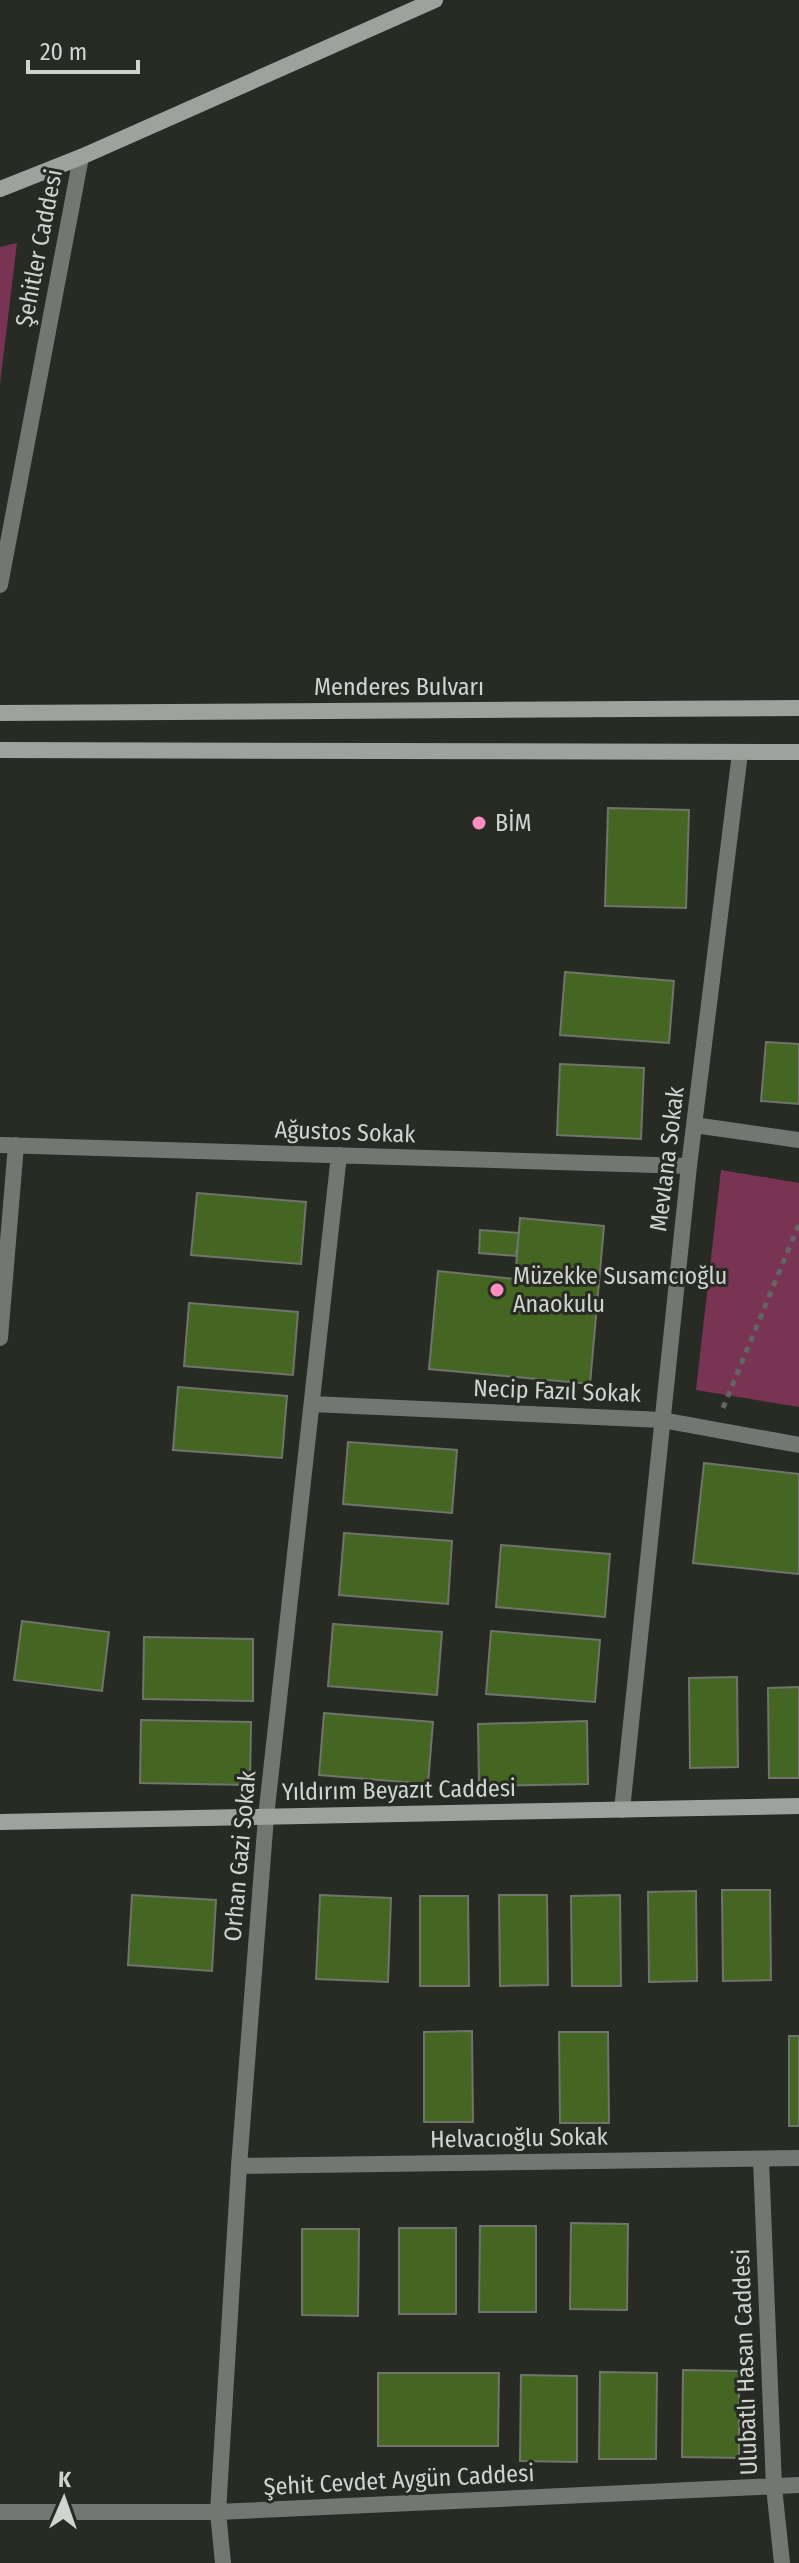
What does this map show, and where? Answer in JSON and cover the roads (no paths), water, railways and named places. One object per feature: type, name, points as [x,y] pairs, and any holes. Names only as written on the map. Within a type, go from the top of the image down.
[{"type":"main road","points":[[0,189],[81,157],[435,0]]},
{"type":"main road","name":"Menderes Bulvarı","points":[[0,713],[799,708]]},
{"type":"main road","points":[[0,750],[799,752]]},
{"type":"main road","name":"Yıldırım Beyazıt Caddesi","points":[[0,1822],[799,1806]]},
{"type":"street","name":"Şehitler Caddesi","points":[[0,585],[81,157]]},
{"type":"street","name":"Mevlana Sokak","points":[[622,1810],[689,1166],[740,753]]},
{"type":"street","points":[[694,1125],[799,1140]]},
{"type":"street","points":[[0,1338],[8,1145]]},
{"type":"street","name":"Ağustos Sokak","points":[[8,1145],[689,1166]]},
{"type":"street","name":"Orhan Gazi Sokak","points":[[223,2563],[218,2512],[239,2166],[266,1817],[339,1155]]},
{"type":"street","name":"Necip Fazıl Sokak","points":[[312,1404],[662,1420],[799,1445]]},
{"type":"street","name":"Helvacıoğlu Sokak","points":[[239,2166],[799,2158]]},
{"type":"street","name":"Ulubatlı Hasan Caddesi","points":[[761,2159],[774,2487],[782,2563]]},
{"type":"street","name":"Şehit Cevdet Aygün Caddesi","points":[[0,2512],[218,2512],[799,2485]]},
{"type":"place","name":"BİM","points":[[479,823]]},
{"type":"place","name":"Müzekke Susamcıoğlu Anaokulu","points":[[497,1290]]}]
